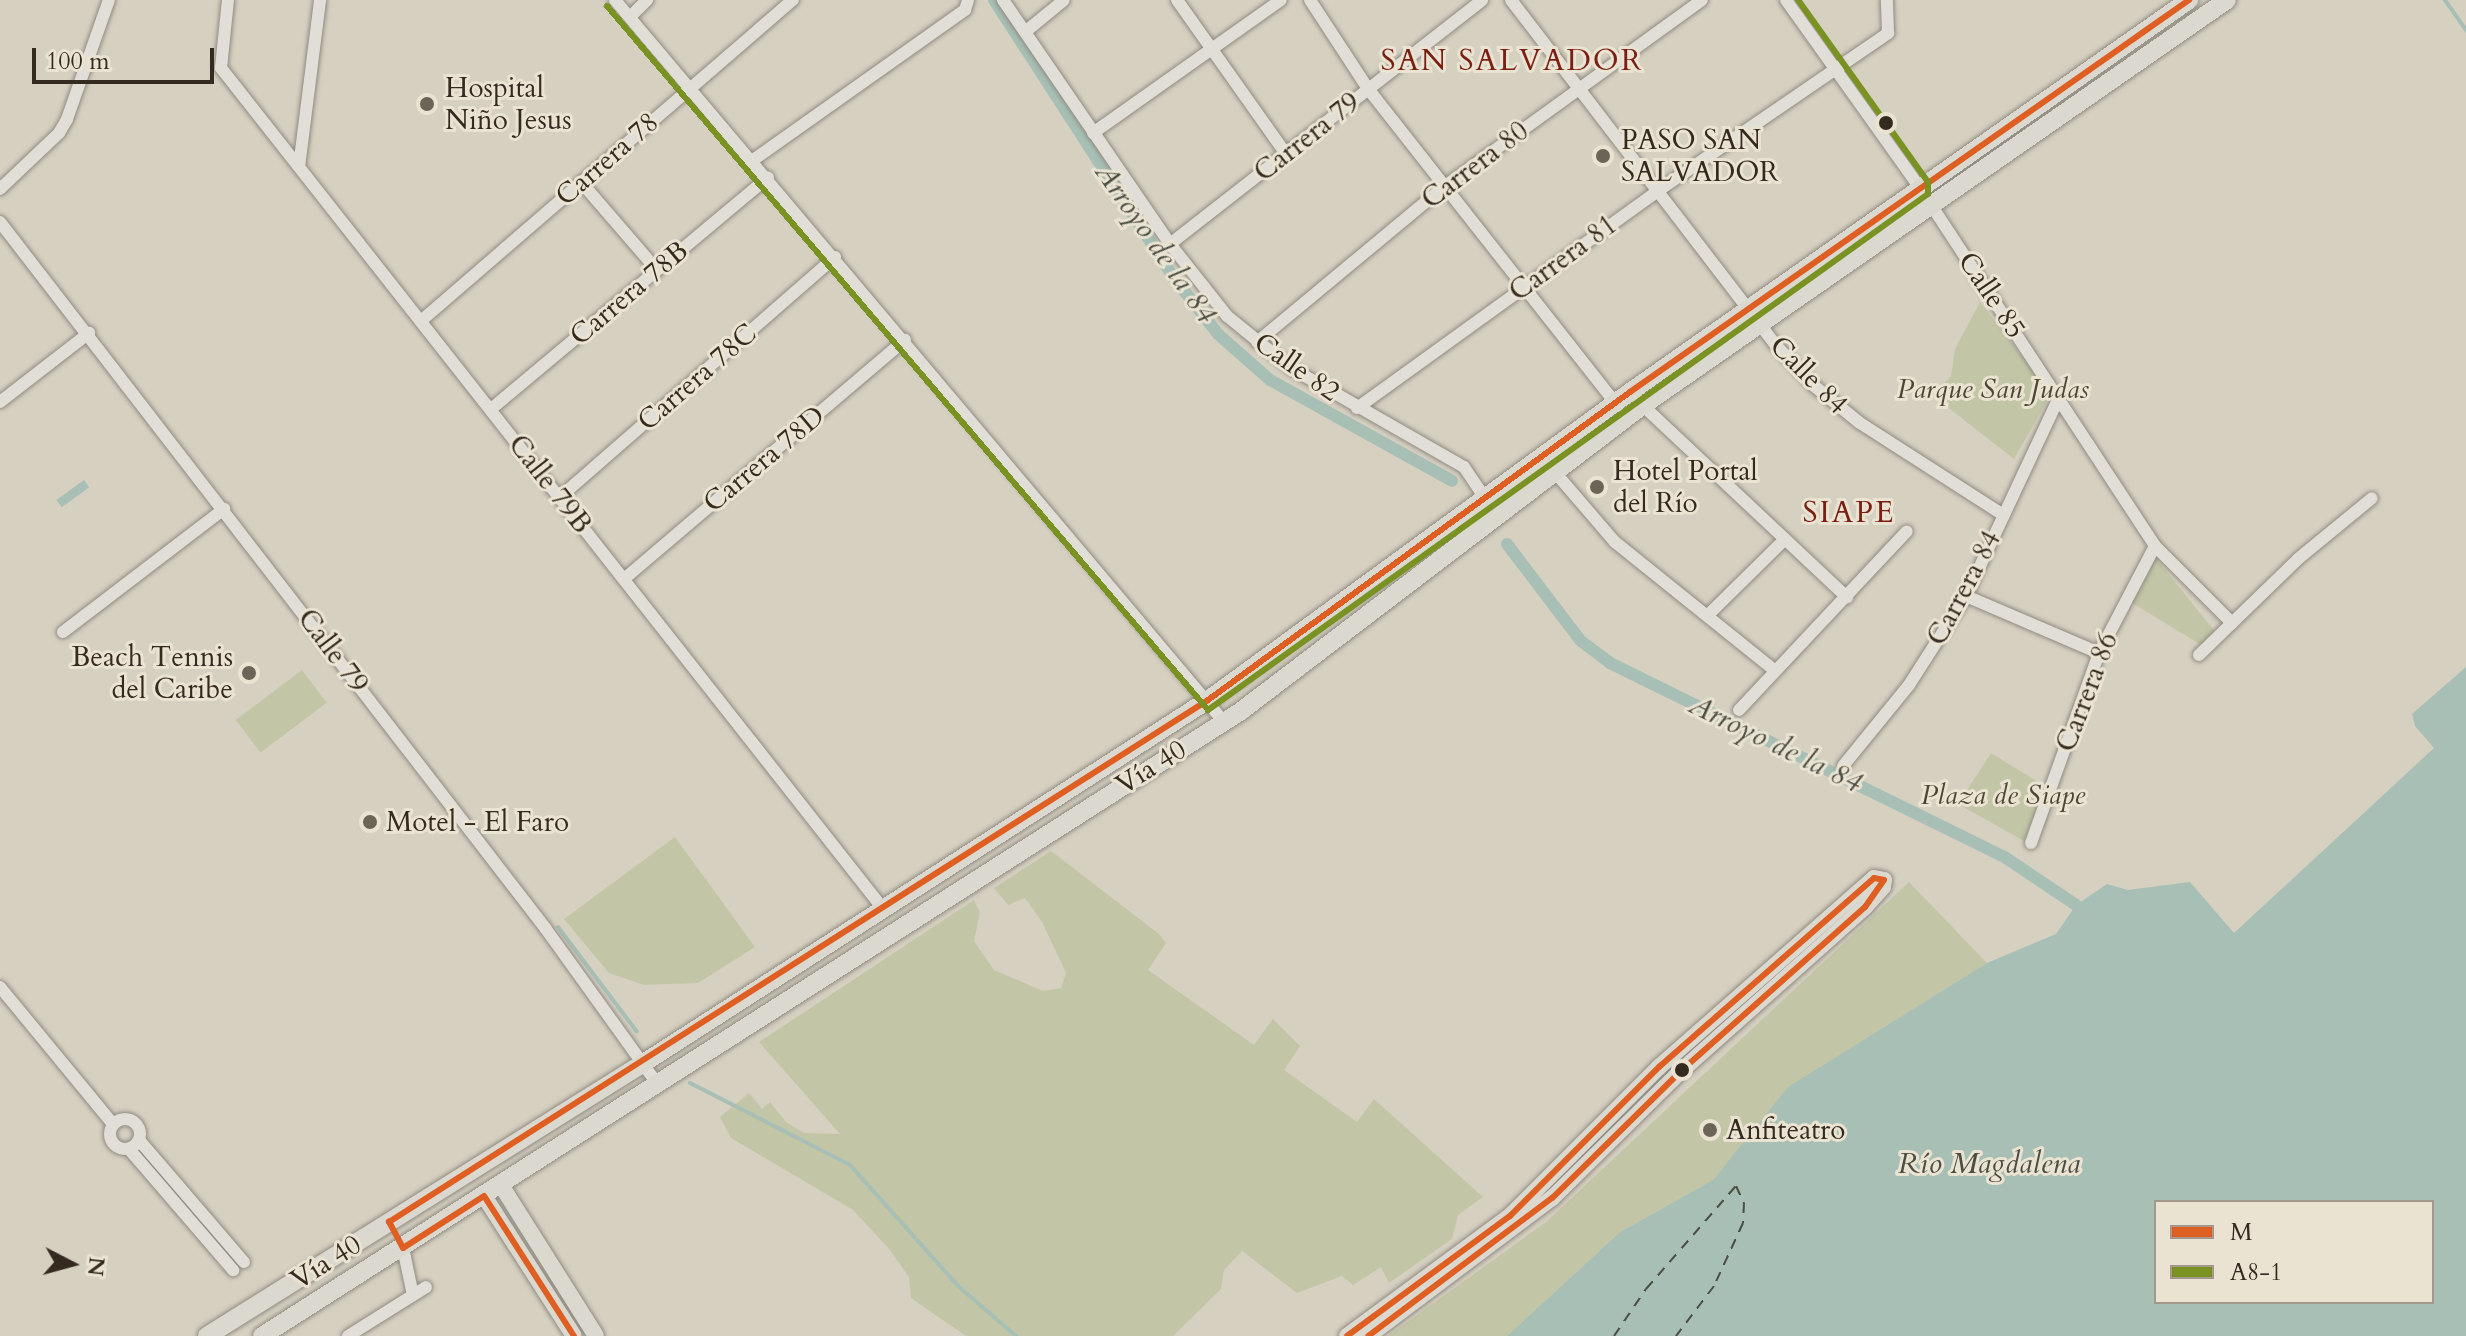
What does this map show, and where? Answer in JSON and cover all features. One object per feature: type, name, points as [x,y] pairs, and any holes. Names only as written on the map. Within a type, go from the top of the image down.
[{"type":"highway","name":"Vía 40","points":[[1755,317],[1920,188],[2189,0]]},
{"type":"highway","name":"Vía 40","points":[[207,1336],[642,1064],[1208,700],[1486,500],[1755,317],[1931,205],[2227,0]]},
{"type":"highway","name":"Vía 40","points":[[262,1336],[405,1254],[484,1196],[1224,722],[1553,470],[1629,405]]},
{"type":"highway","points":[[1036,812],[1051,830]]},
{"type":"highway","points":[[389,1222],[405,1254]]},
{"type":"main road","points":[[1347,1336],[1510,1216],[1659,1067],[1874,878],[1884,880],[1883,887],[1865,907],[1682,1070],[1539,1209],[1368,1336]]},
{"type":"main road","points":[[1539,1209],[1548,1189],[1646,1095],[1659,1067]]},
{"type":"main road","points":[[501,1185],[596,1336]]},
{"type":"main road","points":[[484,1196],[574,1336]]},
{"type":"street","points":[[0,189],[67,119],[109,0]]},
{"type":"street","name":"Calle 79B","points":[[228,0],[219,58],[221,68],[884,910]]},
{"type":"street","points":[[299,167],[320,0]]},
{"type":"street","points":[[615,0],[768,177],[1224,722]]},
{"type":"street","points":[[631,16],[647,0]]},
{"type":"street","name":"Carrera 78","points":[[422,320],[793,0]]},
{"type":"street","name":"Calle 82","points":[[1003,0],[1170,244],[1227,316],[1257,342],[1357,408],[1464,467],[1486,500]]},
{"type":"street","points":[[1025,32],[1064,0]]},
{"type":"street","points":[[1177,0],[1286,154]]},
{"type":"street","points":[[1093,133],[1281,0]]},
{"type":"street","points":[[1310,0],[1369,90],[1525,286],[1629,405],[1785,539],[1847,597]]},
{"type":"street","name":"Carrera 79","points":[[1170,244],[1482,0]]},
{"type":"street","name":"Calle 84","points":[[1511,0],[1580,85],[1755,317],[1813,385],[1860,423],[2002,514]]},
{"type":"street","name":"Carrera 80","points":[[1257,342],[1445,186],[1580,85],[1702,0]]},
{"type":"street","name":"Calle 85","points":[[1786,0],[1920,188],[2060,395],[2155,546],[2232,623]]},
{"type":"street","name":"Carrera 81","points":[[1357,408],[1659,190],[1890,31],[1887,0]]},
{"type":"street","points":[[753,160],[966,5]]},
{"type":"street","name":"Carrera 78B","points":[[491,409],[768,177]]},
{"type":"street","points":[[581,182],[657,270]]},
{"type":"street","name":"Calle 79","points":[[0,222],[89,333],[546,929],[658,1085]]},
{"type":"street","name":"Carrera 78C","points":[[560,497],[835,257]]},
{"type":"street","points":[[0,402],[89,333]]},
{"type":"street","name":"Carrera 78D","points":[[624,579],[905,340]]},
{"type":"street","name":"Carrera 84","points":[[1843,766],[1909,685],[1966,596],[2060,395]]},
{"type":"street","points":[[1553,470],[1615,542],[1774,670]]},
{"type":"street","points":[[2199,655],[2299,558],[2372,498]]},
{"type":"street","points":[[63,632],[224,509]]},
{"type":"street","points":[[1739,710],[1907,531]]},
{"type":"street","points":[[1708,615],[1785,539]]},
{"type":"street","name":"Carrera 86","points":[[2031,843],[2099,653],[2155,546]]},
{"type":"street","points":[[1966,596],[2099,653]]},
{"type":"street","points":[[0,987],[113,1124],[112,1142],[129,1149],[238,1266],[139,1140],[135,1122],[121,1119],[113,1124]]},
{"type":"street","points":[[129,1149],[139,1140]]},
{"type":"street","points":[[405,1254],[413,1295]]},
{"type":"street","points":[[348,1336],[426,1287]]},
{"type":"green space","name":"Parque San Judas","points":[[1980,302],[2051,394],[2014,459],[1932,395],[1951,376],[1955,349]]},
{"type":"green space","points":[[2154,556],[2216,633],[2201,645],[2129,601]]},
{"type":"green space","points":[[302,670],[327,703],[260,753],[236,720]]},
{"type":"green space","name":"Plaza de Siape","points":[[1991,753],[2046,787],[2024,841],[1958,804]]},
{"type":"green space","points":[[675,837],[755,947],[698,983],[644,985],[609,973],[564,919]]},
{"type":"green space","points":[[1051,851],[1159,934],[1166,943],[1148,970],[1254,1045],[1273,1019],[1300,1046],[1284,1070],[1357,1122],[1374,1099],[1483,1197],[1458,1215],[1452,1239],[1389,1283],[1381,1267],[1353,1285],[1342,1276],[1297,1293],[1242,1251],[1224,1270],[1221,1289],[1173,1336],[966,1336],[911,1298],[909,1277],[890,1250],[853,1210],[731,1138],[720,1117],[749,1093],[762,1109],[770,1102],[786,1122],[804,1133],[840,1134],[759,1042],[974,900],[980,912],[974,941],[994,970],[1043,991],[1061,988],[1066,973],[1042,922],[1025,898],[1008,905],[994,888]]},
{"type":"green space","points":[[1909,882],[1987,963],[1789,1087],[1713,1180],[1620,1232],[1507,1336],[1388,1336],[1546,1222]]},
{"type":"water","points":[[84,480],[89,487],[62,507],[56,500]]},
{"type":"water","name":"Río Magdalena","points":[[2466,667],[2466,1336],[1507,1336],[1620,1232],[1713,1180],[1788,1087],[1987,963],[2056,934],[2076,905],[2107,884],[2128,890],[2190,882],[2234,933],[2434,748],[2415,726],[2412,714]]},
{"type":"waterway","name":"Arroyo de la 84","points":[[994,0],[1171,274],[1218,334],[1270,380],[1452,481]]},
{"type":"waterway","points":[[2445,0],[2466,30]]},
{"type":"waterway","name":"Arroyo de la 84","points":[[1507,544],[1581,641],[1610,663],[2006,858],[2076,905]]},
{"type":"waterway","points":[[558,927],[637,1032]]},
{"type":"waterway","points":[[690,1083],[850,1165],[958,1286],[1016,1336]]},
{"type":"ferry route","points":[[1614,1336],[1646,1289],[1736,1186],[1744,1203],[1743,1223],[1714,1286],[1676,1336]]},
{"type":"transit line","name":"A8-1","points":[[607,6],[1208,710],[1928,194],[1928,182],[1798,0]]},
{"type":"transit line","name":"M","points":[[574,1336],[484,1196],[403,1248],[389,1222],[1208,700],[1630,392],[2189,0]]},
{"type":"transit line","name":"M","points":[[1347,1336],[1510,1216],[1659,1067],[1874,878],[1884,880],[1865,907],[1682,1070],[1552,1198],[1368,1336]]},
{"type":"place","name":"Hospital Niño Jesus","points":[[427,104]]},
{"type":"place","name":"PASO SAN SALVADOR","points":[[1603,156]]},
{"type":"place","name":"Hotel Portal del Río","points":[[1597,487]]},
{"type":"place","name":"Beach Tennis del Caribe","points":[[249,673]]},
{"type":"place","name":"Motel - El Faro","points":[[370,822]]},
{"type":"place","name":"Anfiteatro","points":[[1710,1130]]},
{"type":"district","name":"SAN SALVADOR","points":[[1512,61]]},
{"type":"district","name":"SIAPE","points":[[1849,513]]}]
